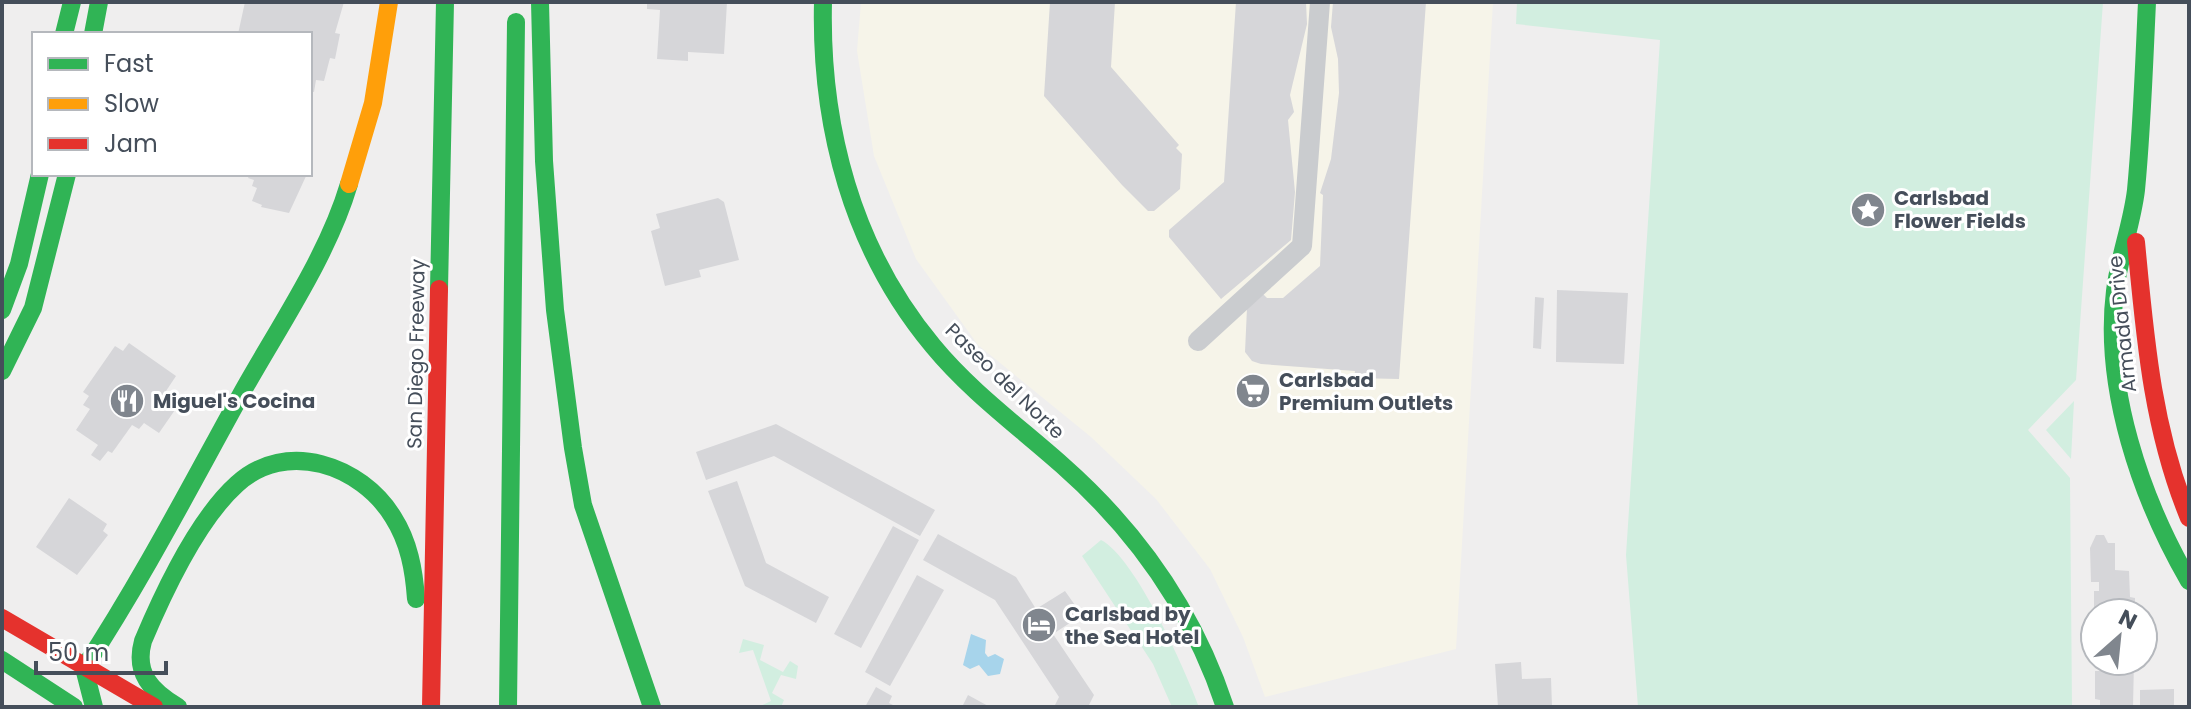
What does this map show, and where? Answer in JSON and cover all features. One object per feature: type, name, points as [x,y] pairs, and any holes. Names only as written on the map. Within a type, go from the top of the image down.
[{"type":"main road","points":[[64,32],[72,2]]},
{"type":"main road","points":[[93,32],[99,2]]},
{"type":"main road","points":[[94,707],[84,668],[127,603],[246,386],[290,315],[347,191],[373,103],[389,2]]},
{"type":"main road","name":"San Diego Freeway","points":[[431,707],[445,2]]},
{"type":"main road","points":[[508,707],[516,2]]},
{"type":"main road","points":[[540,2],[544,161],[554,295],[573,448],[583,505],[652,707]]},
{"type":"main road","name":"Paseo del Norte","points":[[823,2],[828,116],[868,240],[890,286],[933,345],[991,403],[1104,503],[1147,551],[1179,599],[1225,707]]},
{"type":"main road","name":"Armada Drive","points":[[2147,2],[2133,216],[2147,380],[2167,466],[2189,518]]},
{"type":"main road","points":[[2,310],[19,264],[40,176]]},
{"type":"main road","points":[[2,371],[33,308],[66,176]]},
{"type":"main road","name":"Armada Drive","points":[[2133,216],[2115,293],[2120,385],[2127,428],[2152,501],[2189,581]]},
{"type":"main road","points":[[178,707],[147,682],[139,666],[147,636],[193,540],[209,514],[249,474],[275,461],[301,460],[336,468],[355,477],[382,500],[401,528],[415,572],[422,707]]},
{"type":"main road","points":[[2,618],[154,707]]},
{"type":"main road","points":[[2,660],[74,707]]},
{"type":"street","points":[[1198,341],[1302,246],[1320,2]]},
{"type":"shaded area","name":"Carlsbad Premium Outlets","points":[[861,2],[1493,2],[1456,649],[1265,697],[1243,637],[1210,569],[1156,499],[1091,437],[978,345],[916,259],[874,156],[857,51]]},
{"type":"green space","name":"Carlsbad Flower Fields","points":[[1517,2],[2103,2],[2076,380],[2028,430],[2070,478],[2072,707],[1638,707],[1626,555],[1660,40],[1516,24]]},
{"type":"green space","points":[[2074,401],[2071,459],[2046,430]]},
{"type":"green space","points":[[1101,540],[1114,550],[1143,590],[1183,667],[1199,707],[1172,707],[1153,664],[1082,556]]},
{"type":"green space","points":[[743,639],[764,645],[760,660],[783,672],[790,661],[798,666],[796,679],[781,675],[772,693],[784,700],[781,707],[758,707],[771,701],[753,650],[739,653]]},
{"type":"water","points":[[971,634],[986,640],[985,653],[988,657],[995,654],[1004,659],[1000,674],[988,676],[979,665],[970,669],[963,665]]},
{"type":"building","points":[[245,2],[344,2],[335,33],[340,34],[335,59],[330,58],[324,81],[316,80],[314,92],[312,32],[238,32]]},
{"type":"building","points":[[647,2],[727,2],[724,54],[688,52],[688,61],[657,59],[660,10],[647,9]]},
{"type":"building","points":[[1050,2],[1115,2],[1111,67],[1179,145],[1176,148],[1182,154],[1180,189],[1154,211],[1148,211],[1122,185],[1044,96]]},
{"type":"building","points":[[1236,2],[1306,2],[1307,24],[1290,95],[1294,112],[1288,120],[1295,192],[1291,240],[1221,299],[1169,237],[1169,230],[1224,182]]},
{"type":"building","points":[[1333,2],[1426,2],[1399,379],[1354,378],[1355,371],[1261,364],[1252,361],[1245,352],[1247,308],[1263,294],[1267,298],[1283,298],[1320,266],[1323,195],[1320,193],[1331,159],[1339,93],[1338,59],[1331,27]]},
{"type":"building","points":[[306,176],[289,213],[261,207],[252,201],[257,188],[252,186],[254,180],[248,178]]},
{"type":"building","points":[[718,198],[724,202],[739,260],[699,270],[701,277],[665,286],[651,231],[660,228],[656,214]]},
{"type":"building","points":[[1557,290],[1628,293],[1624,364],[1556,362]]},
{"type":"building","points":[[1535,297],[1544,298],[1541,349],[1533,348]]},
{"type":"building","name":"Miguel's Cocina","points":[[129,343],[176,376],[162,397],[177,407],[159,433],[144,423],[139,429],[132,425],[112,453],[108,451],[100,461],[91,455],[98,445],[76,430],[90,409],[83,405],[89,396],[83,392],[115,346],[123,351]]},
{"type":"building","points":[[776,424],[935,510],[920,536],[774,456],[706,480],[696,452]]},
{"type":"building","points":[[737,481],[766,563],[829,597],[816,623],[745,586],[708,491]]},
{"type":"building","points":[[69,498],[107,524],[103,531],[108,535],[77,575],[36,547]]},
{"type":"building","points":[[893,526],[919,540],[861,648],[834,634]]},
{"type":"building","name":"Carlsbad by the Sea Hotel","points":[[938,534],[1016,577],[1036,609],[1065,591],[1082,615],[1053,634],[1094,695],[1088,707],[1054,707],[1059,697],[995,600],[923,560]]},
{"type":"building","points":[[2096,535],[2104,535],[2108,543],[2115,543],[2115,570],[2129,571],[2130,597],[2094,597],[2094,591],[2099,591],[2099,582],[2091,582],[2090,548]]},
{"type":"building","points":[[917,575],[944,590],[890,686],[865,672]]},
{"type":"building","points":[[1521,662],[1522,679],[1551,678],[1552,707],[1498,707],[1495,664]]},
{"type":"building","points":[[2095,677],[2134,677],[2133,707],[2100,707],[2100,700],[2095,699]]},
{"type":"building","points":[[876,687],[892,696],[889,703],[897,707],[865,707]]},
{"type":"building","points":[[2174,689],[2174,707],[2140,707],[2140,690]]},
{"type":"building","points":[[968,695],[990,707],[962,707]]},
{"type":"traffic: fast","points":[[64,32],[72,2]]},
{"type":"traffic: fast","points":[[93,32],[99,2]]},
{"type":"traffic: fast","points":[[439,289],[445,2]]},
{"type":"traffic: fast","points":[[540,2],[544,161],[555,310],[573,448],[583,505],[652,707]]},
{"type":"traffic: fast","points":[[823,2],[824,48],[835,140],[846,184],[881,269],[905,308],[947,362],[1090,491],[1139,545],[1197,638],[1225,707]]},
{"type":"traffic: fast","points":[[2147,2],[2136,190],[2115,291],[2115,366],[2120,404],[2141,478],[2189,581]]},
{"type":"traffic: fast","points":[[508,707],[516,22]]},
{"type":"traffic: fast","points":[[2,310],[19,264],[40,176]]},
{"type":"traffic: fast","points":[[2,371],[33,308],[66,176]]},
{"type":"traffic: fast","points":[[94,707],[84,668],[147,565],[302,289],[329,237],[349,184]]},
{"type":"traffic: fast","points":[[178,707],[147,680],[141,663],[143,641],[171,579],[195,536],[222,499],[256,470],[299,461],[321,464],[362,484],[379,499],[403,536],[410,556],[416,599]]},
{"type":"traffic: fast","points":[[2,660],[74,707]]},
{"type":"traffic: slow","points":[[349,184],[373,103],[389,2]]},
{"type":"traffic: jam","points":[[2136,242],[2158,416],[2176,484],[2189,518]]},
{"type":"traffic: jam","points":[[431,707],[439,289]]},
{"type":"traffic: jam","points":[[2,618],[154,707]]},
{"type":"place","name":"Carlsbad Flower Fields","points":[[1868,210]]},
{"type":"place","name":"Carlsbad Premium Outlets","points":[[1253,391]]},
{"type":"place","name":"Miguel's Cocina","points":[[127,401]]},
{"type":"place","name":"Carlsbad by the Sea Hotel","points":[[1039,625]]}]
